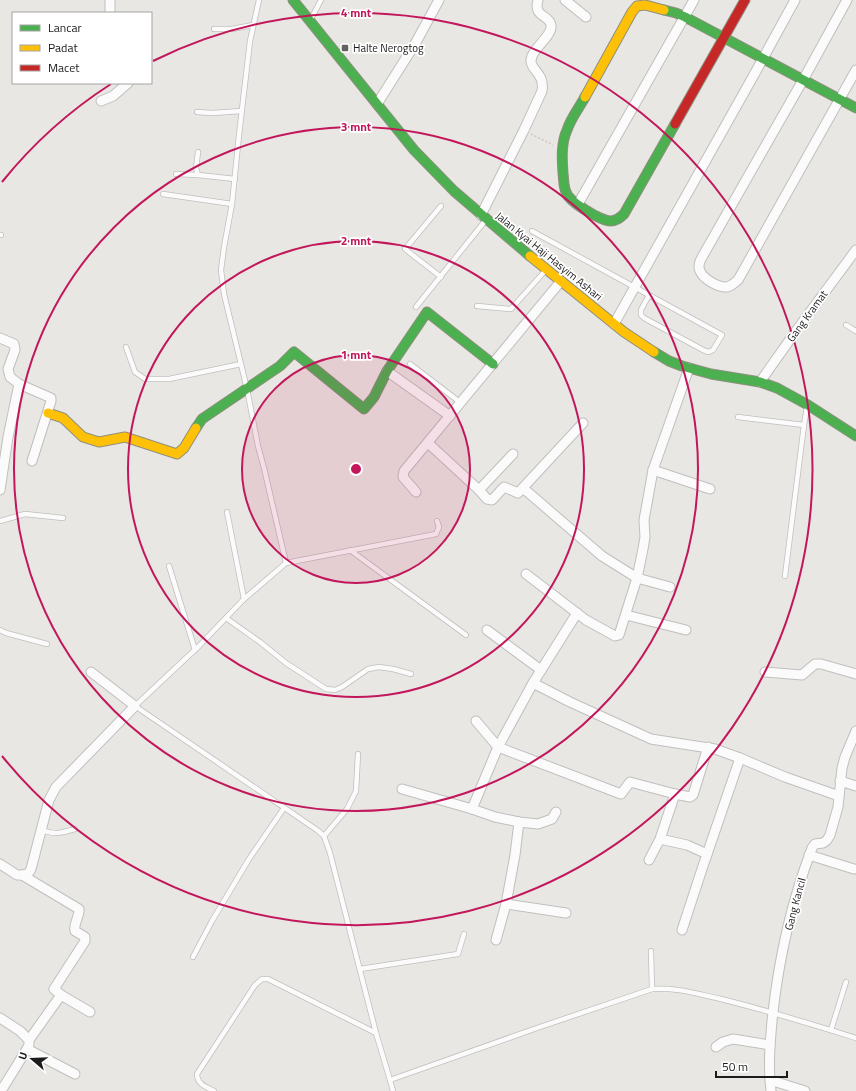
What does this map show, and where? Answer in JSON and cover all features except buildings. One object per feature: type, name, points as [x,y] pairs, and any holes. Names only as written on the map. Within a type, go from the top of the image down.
[{"type":"street","points":[[110,0],[110,12]]},
{"type":"street","name":"Jalan Kyai Haji Hasyim Ashari","points":[[293,0],[414,150],[454,191],[546,270],[614,324],[669,361],[711,374],[760,382],[777,388],[808,405],[856,436]]},
{"type":"street","points":[[377,104],[415,44],[439,0]]},
{"type":"street","points":[[484,218],[542,91],[543,85],[541,78],[531,64],[531,59],[534,52],[551,30],[551,26],[549,22],[539,13],[536,6],[538,0]]},
{"type":"street","points":[[565,0],[586,17]]},
{"type":"street","points":[[578,204],[694,0]]},
{"type":"street","points":[[745,0],[724,38],[624,214],[619,220],[604,220],[570,198],[564,187],[562,147],[567,129],[632,12],[637,6],[645,5],[676,13],[685,17],[724,38],[763,58],[856,108]]},
{"type":"street","points":[[614,324],[795,0]]},
{"type":"street","points":[[847,0],[701,259],[699,266],[701,273],[706,278],[718,285],[726,287],[732,285],[738,280],[856,70]]},
{"type":"street","points":[[101,101],[112,96],[127,84]]},
{"type":"street","name":"Gang Kramat","points":[[760,382],[855,252]]},
{"type":"street","points":[[416,492],[404,477],[404,471],[561,281]]},
{"type":"street","points":[[48,413],[63,418],[83,437],[99,442],[125,437],[177,454],[184,448],[202,419],[280,366],[294,352],[364,409],[374,397],[387,372],[427,312],[493,364]]},
{"type":"street","points":[[0,338],[14,344],[14,350],[8,369],[10,377],[19,384],[51,398],[48,413],[32,460]]},
{"type":"street","points":[[526,574],[586,620],[615,636],[619,635],[637,578],[643,549],[645,537],[644,520],[653,470],[689,368]]},
{"type":"street","points":[[387,372],[450,416]]},
{"type":"street","points":[[1,487],[8,437],[19,384]]},
{"type":"street","points":[[428,443],[487,499],[492,500],[504,487],[518,493],[583,423]]},
{"type":"street","points":[[479,490],[514,454]]},
{"type":"street","points":[[653,470],[710,489]]},
{"type":"street","points":[[523,488],[602,556],[637,578],[670,587]]},
{"type":"street","points":[[472,809],[498,747],[533,682],[577,613]]},
{"type":"street","points":[[626,615],[686,630]]},
{"type":"street","points":[[487,630],[541,670]]},
{"type":"street","points":[[765,672],[802,675],[815,664],[821,664],[856,674]]},
{"type":"street","points":[[22,876],[28,874],[31,868],[49,800],[56,787],[136,706],[91,672]]},
{"type":"street","points":[[533,682],[570,702],[652,739],[708,747],[839,796]]},
{"type":"street","points":[[476,721],[498,747],[621,794],[630,782],[690,797],[693,795],[708,747]]},
{"type":"street","points":[[854,869],[809,855],[815,844],[823,843],[830,835],[838,807],[840,781],[845,757],[856,731]]},
{"type":"street","points":[[682,930],[740,758]]},
{"type":"street","points":[[840,781],[856,786]]},
{"type":"street","points":[[402,789],[495,817],[519,822],[538,824],[552,819],[556,812]]},
{"type":"street","points":[[649,860],[660,839],[675,794]]},
{"type":"street","points":[[496,940],[506,904],[515,855],[519,822]]},
{"type":"street","points":[[660,839],[687,845],[707,854]]},
{"type":"street","name":"Gang Kancil","points":[[771,1091],[770,1045],[776,987],[789,926],[809,855]]},
{"type":"street","points":[[0,864],[79,909],[80,911],[74,928],[75,931],[85,937],[85,941],[54,989],[61,995],[90,1012]]},
{"type":"street","points":[[506,904],[566,913]]},
{"type":"street","points":[[1,1091],[28,1044],[61,995]]},
{"type":"street","points":[[0,1018],[20,1031],[28,1044],[76,1074]]},
{"type":"street","points":[[716,1047],[723,1042],[734,1039],[770,1045]]},
{"type":"street","points":[[770,1080],[805,1091]]},
{"type":"lane","points":[[259,0],[253,25],[232,204],[221,270],[224,294],[286,563]]},
{"type":"lane","points":[[311,21],[321,0]]},
{"type":"lane","points":[[214,30],[232,29],[253,25]]},
{"type":"lane","points":[[197,112],[212,113],[242,111]]},
{"type":"lane","points":[[198,152],[196,168],[198,175]]},
{"type":"lane","points":[[176,174],[235,179]]},
{"type":"lane","points":[[163,194],[232,204]]},
{"type":"lane","points":[[441,206],[405,249],[441,277]]},
{"type":"lane","points":[[416,307],[441,277],[484,218]]},
{"type":"lane","points":[[532,231],[634,287],[649,295],[722,335],[713,350],[709,352],[705,351],[644,318],[641,315],[641,310],[649,295]]},
{"type":"lane","points":[[477,306],[511,309],[546,270]]},
{"type":"lane","points":[[846,325],[856,331]]},
{"type":"lane","points":[[126,347],[135,372],[145,379],[169,379],[241,364]]},
{"type":"lane","points":[[410,364],[461,403]]},
{"type":"lane","points":[[785,576],[804,425],[808,405]]},
{"type":"lane","points":[[738,417],[804,425]]},
{"type":"lane","points":[[227,512],[244,599]]},
{"type":"lane","points":[[0,521],[25,514],[63,518]]},
{"type":"lane","points":[[393,1091],[376,1033],[330,853],[324,836],[318,830],[136,706],[195,650],[244,599],[286,563],[436,534],[439,526],[437,521]]},
{"type":"lane","points":[[350,550],[466,635]]},
{"type":"lane","points":[[169,566],[195,650]]},
{"type":"lane","points":[[226,618],[286,663],[326,689],[335,690],[342,688],[368,669],[379,667],[411,674]]},
{"type":"lane","points":[[0,630],[47,644]]},
{"type":"lane","points":[[324,836],[347,810],[356,791],[358,754]]},
{"type":"lane","points":[[193,957],[212,921],[249,859],[284,808]]},
{"type":"lane","points":[[41,830],[60,834],[75,829]]},
{"type":"lane","points":[[360,969],[458,954],[464,934]]},
{"type":"lane","points":[[651,951],[652,989]]},
{"type":"lane","points":[[214,1091],[200,1083],[197,1079],[197,1074],[255,985],[262,980],[268,979],[376,1033]]},
{"type":"lane","points":[[831,1030],[846,982]]},
{"type":"lane","points":[[390,1080],[652,989],[678,989],[773,1013],[856,1038]]},
{"type":"path","points":[[524,130],[552,145],[562,147]]},
{"type":"traffic: fast","points":[[293,0],[414,150],[454,191],[530,256]]},
{"type":"traffic: fast","points":[[664,10],[685,17],[856,108]]},
{"type":"traffic: fast","points":[[585,97],[571,121],[565,135],[562,157],[565,191],[574,202],[585,210],[607,221],[614,221],[624,214],[675,124]]},
{"type":"traffic: fast","points":[[196,428],[202,419],[280,366],[294,352],[364,409],[374,397],[387,371],[427,312],[493,364]]},
{"type":"traffic: fast","points":[[654,352],[669,361],[682,366],[711,374],[760,382],[777,388],[808,405],[856,436]]},
{"type":"traffic: slow","points":[[585,97],[632,12],[637,6],[645,5],[664,10]]},
{"type":"traffic: slow","points":[[530,256],[624,332],[654,352]]},
{"type":"traffic: slow","points":[[48,413],[63,418],[83,437],[99,442],[125,437],[177,454],[184,448],[196,428]]},
{"type":"traffic: jam","points":[[675,124],[745,0]]},
{"type":"place","name":"Halte Nerogtog","points":[[345,48]]}]
